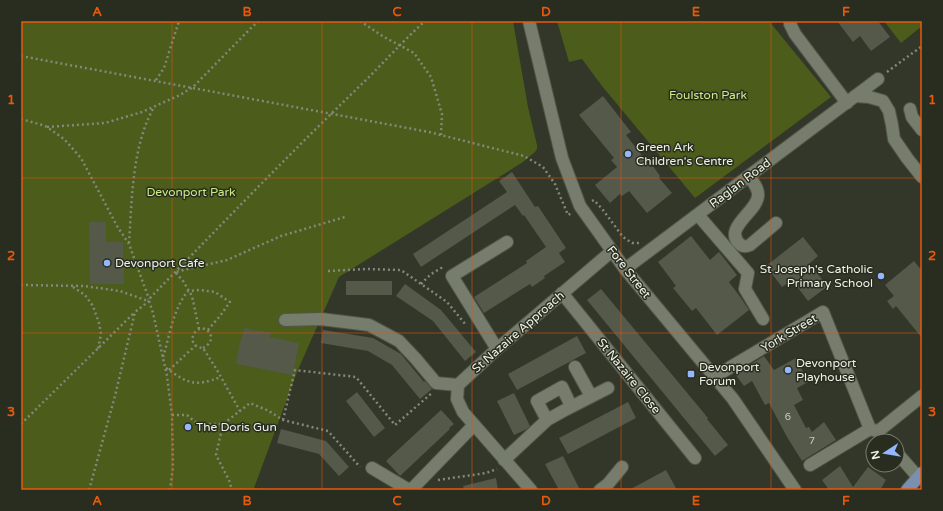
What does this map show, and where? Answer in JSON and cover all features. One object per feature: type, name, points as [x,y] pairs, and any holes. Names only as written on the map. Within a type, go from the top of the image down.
[{"type":"main road","points":[[906,490],[920,475]]},
{"type":"street","name":"Fore Street","points":[[529,21],[562,158],[580,206],[625,269],[733,399],[795,490]]},
{"type":"street","points":[[791,21],[790,24],[795,34],[851,99],[869,97],[883,101],[889,111],[894,139],[921,173]]},
{"type":"street","name":"Raglan Road","points":[[625,269],[878,79]]},
{"type":"street","points":[[910,109],[912,117],[922,130]]},
{"type":"street","points":[[749,176],[757,188],[758,198],[756,204],[738,225],[735,233],[736,239],[742,246],[746,247],[776,223]]},
{"type":"street","points":[[698,215],[748,273],[745,289],[762,318]]},
{"type":"street","points":[[497,349],[452,276],[507,242]]},
{"type":"street","name":"St Nazaire Approach","points":[[458,385],[497,349],[612,251]]},
{"type":"street","name":"St Nazaire Close","points":[[562,294],[696,458]]},
{"type":"street","name":"York Street","points":[[714,377],[823,312],[870,429]]},
{"type":"street","points":[[285,320],[321,319],[369,325],[399,340],[436,383],[458,385],[457,399],[463,412],[531,490]]},
{"type":"street","points":[[575,367],[591,396]]},
{"type":"street","points":[[547,420],[537,401],[562,387],[572,406]]},
{"type":"street","points":[[507,463],[547,420],[608,388]]},
{"type":"street","points":[[810,464],[870,429],[877,431],[881,429],[922,396]]},
{"type":"street","points":[[372,468],[410,490],[474,425]]},
{"type":"street","points":[[905,461],[920,475]]},
{"type":"street","points":[[600,490],[608,484],[622,467]]},
{"type":"path","points":[[156,80],[164,68],[179,21]]},
{"type":"path","points":[[47,128],[105,123],[142,112],[180,96],[193,88],[252,27],[260,21]]},
{"type":"path","points":[[360,21],[384,37],[414,53],[431,77],[442,114],[441,135]]},
{"type":"path","points":[[21,424],[149,300],[331,113],[425,21]]},
{"type":"path","points":[[878,79],[922,46]]},
{"type":"path","points":[[21,56],[429,132],[524,156],[543,167],[555,184],[568,215],[580,206],[594,200],[623,237],[632,243],[640,244],[645,241]]},
{"type":"path","points":[[129,244],[132,197],[138,150],[148,118],[154,107]]},
{"type":"path","points":[[21,119],[42,125],[64,139],[81,158],[117,226],[129,244],[153,313],[167,376],[172,415],[172,467],[170,490]]},
{"type":"path","points":[[175,272],[227,260],[281,236],[345,217]]},
{"type":"path","points":[[328,271],[401,270],[447,302],[470,330]]},
{"type":"path","points":[[175,272],[183,281],[192,296],[199,329]]},
{"type":"path","points":[[421,284],[431,274]]},
{"type":"path","points":[[21,285],[84,286],[120,291],[149,300]]},
{"type":"path","points":[[72,286],[85,295],[93,306],[101,334],[98,349]]},
{"type":"path","points":[[163,357],[177,311],[183,297],[188,291],[200,290],[215,292],[230,302],[208,331]]},
{"type":"path","points":[[89,490],[116,396],[135,312]]},
{"type":"path","points":[[199,329],[204,329],[211,335],[211,341],[208,346],[203,348],[195,346],[193,341],[192,336],[199,329]]},
{"type":"path","points":[[168,370],[195,346]]},
{"type":"path","points":[[203,348],[240,411]]},
{"type":"path","points":[[165,368],[181,379],[194,383],[208,382],[221,377]]},
{"type":"path","points":[[283,420],[295,370],[356,377],[395,425],[443,383]]},
{"type":"path","points":[[172,415],[187,415],[198,424],[223,424],[250,404],[269,411],[283,420],[328,431],[361,468],[372,468]]},
{"type":"path","points":[[223,424],[216,456],[229,480],[232,490]]},
{"type":"path","points":[[423,478],[439,481],[486,473],[507,463]]},
{"type":"green space","name":"Devonport Park","points":[[21,21],[513,21],[537,149],[523,162],[339,277],[297,372],[254,488],[282,490],[21,490]]},
{"type":"green space","name":"Foulston Park","points":[[557,21],[769,21],[831,97],[695,198],[602,86],[582,59],[569,62]]},
{"type":"green space","points":[[884,21],[922,21],[922,26],[901,43]]},
{"type":"building","points":[[837,21],[878,21],[890,37],[871,51],[860,36],[853,42]]},
{"type":"building","name":"Green Ark Children's Centre","points":[[603,96],[631,132],[626,135],[651,167],[653,166],[660,176],[659,178],[672,193],[647,213],[629,191],[622,196],[620,194],[610,203],[595,185],[617,167],[611,160],[614,158],[579,115]]},
{"type":"building","points":[[512,172],[535,207],[538,206],[566,248],[559,253],[565,262],[544,276],[545,278],[532,287],[530,284],[484,313],[474,297],[527,263],[526,261],[546,247],[524,215],[523,216],[515,205],[421,267],[413,254],[507,192],[499,181]]},
{"type":"building","name":"Devonport Cafe","points":[[89,222],[106,222],[106,242],[123,242],[124,284],[90,284]]},
{"type":"building","points":[[691,236],[710,260],[719,252],[737,275],[729,282],[749,310],[717,335],[696,308],[692,311],[673,288],[676,286],[658,262]]},
{"type":"building","points":[[803,237],[818,256],[809,264],[828,286],[808,301],[792,280],[782,287],[766,266]]},
{"type":"building","points":[[914,261],[922,271],[922,338],[896,306],[893,309],[887,301],[894,296],[885,285]]},
{"type":"building","points":[[346,281],[392,281],[392,295],[346,295]]},
{"type":"building","points":[[405,284],[441,310],[476,352],[465,361],[433,321],[396,296]]},
{"type":"building","points":[[601,289],[708,418],[707,419],[728,445],[715,456],[587,300]]},
{"type":"building","points":[[244,328],[271,333],[270,337],[299,343],[293,375],[236,364]]},
{"type":"building","points":[[323,330],[373,338],[401,354],[424,382],[425,381],[432,389],[420,399],[392,365],[368,351],[321,343]]},
{"type":"building","points":[[577,336],[586,353],[517,390],[508,374]]},
{"type":"building","points":[[764,356],[774,370],[796,358],[808,382],[797,388],[803,400],[794,405],[806,428],[809,427],[812,432],[824,422],[836,440],[802,461],[769,403],[765,405],[752,381],[744,386],[735,374]]},
{"type":"building","points":[[357,392],[385,428],[374,437],[346,401]]},
{"type":"building","points":[[514,393],[530,426],[514,435],[497,401]]},
{"type":"building","points":[[628,402],[636,418],[568,454],[559,438]]},
{"type":"building","points":[[441,410],[454,424],[400,476],[386,461]]},
{"type":"building","points":[[281,429],[326,441],[349,467],[339,476],[319,454],[277,443]]},
{"type":"building","points":[[563,456],[580,490],[559,490],[545,464]]},
{"type":"building","points":[[840,466],[853,487],[865,471],[865,473],[876,473],[886,480],[880,490],[829,490],[822,480]]},
{"type":"building","points":[[666,470],[677,490],[629,490]]},
{"type":"building","points":[[496,478],[498,490],[464,490],[463,486]]},
{"type":"place","name":"Green Ark Children's Centre","points":[[628,154]]},
{"type":"place","name":"Devonport Cafe","points":[[107,263]]},
{"type":"place","name":"St Joseph's Catholic Primary School","points":[[881,276]]},
{"type":"place","name":"Devonport Playhouse","points":[[788,370]]},
{"type":"place","name":"Devonport Forum","points":[[691,374]]},
{"type":"place","name":"The Doris Gun","points":[[188,427]]}]
